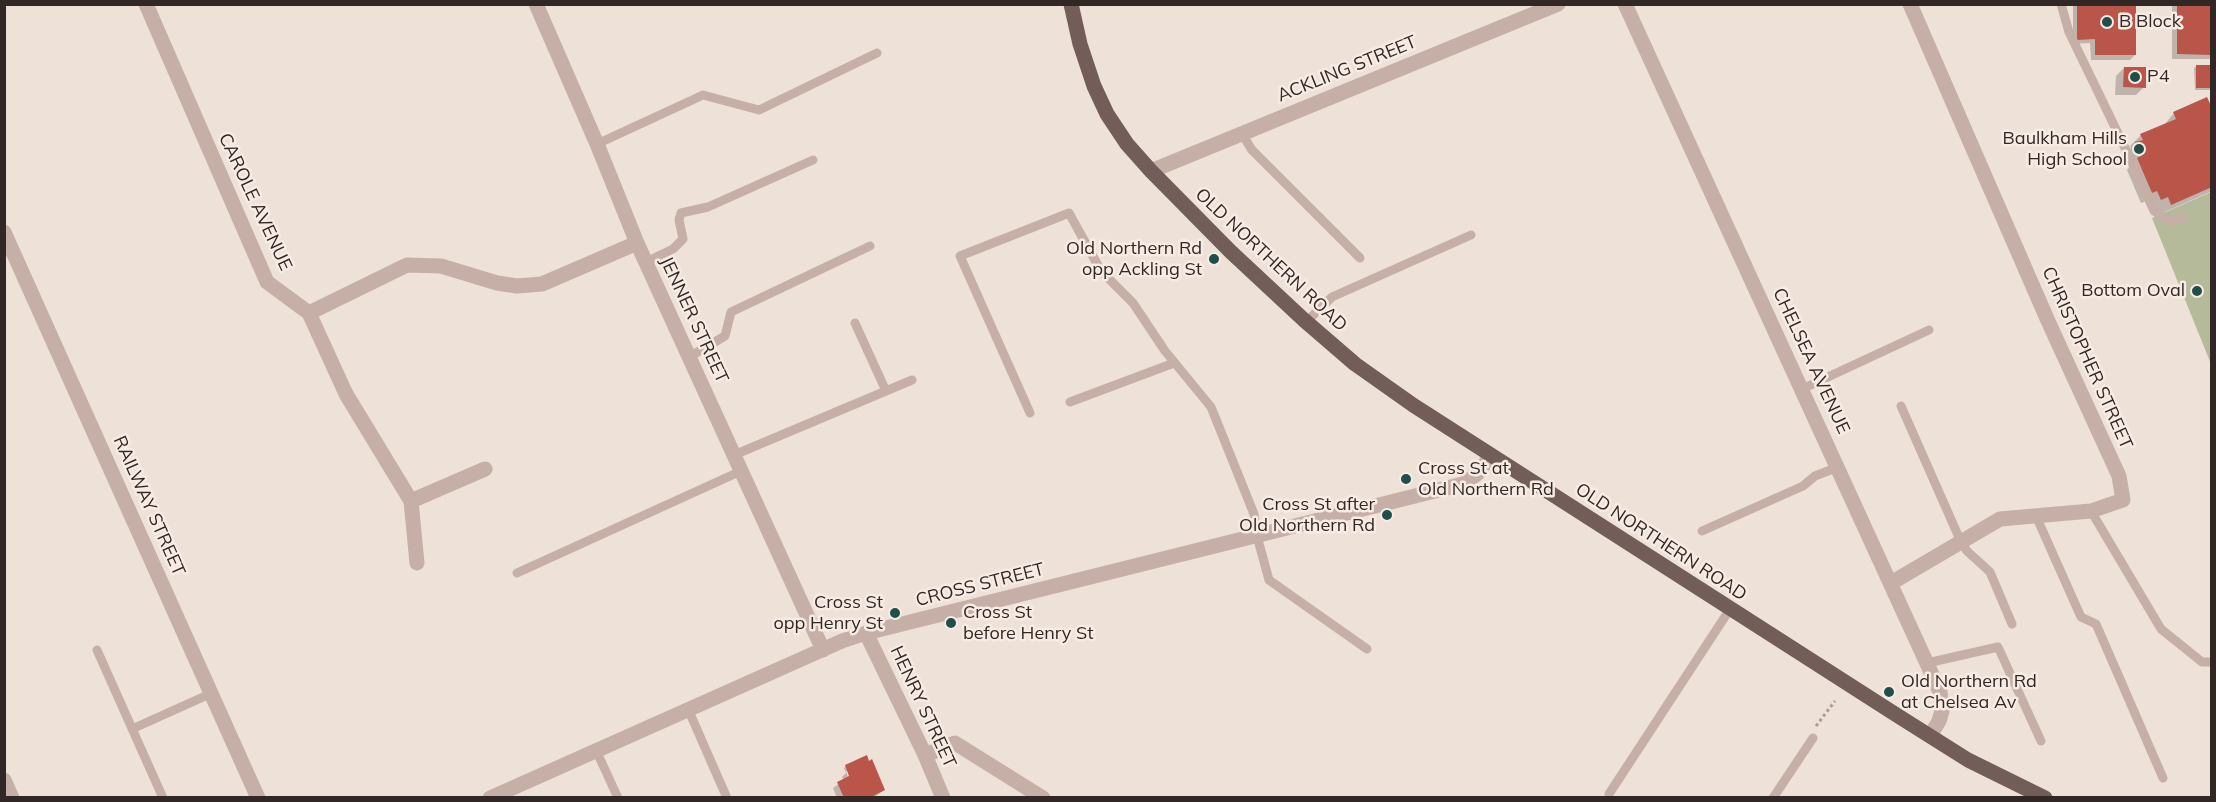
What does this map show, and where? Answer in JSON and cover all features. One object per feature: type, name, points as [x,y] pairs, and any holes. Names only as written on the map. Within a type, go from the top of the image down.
[{"type":"main road","name":"OLD NORTHERN ROAD","points":[[1071,4],[1080,44],[1094,86],[1107,114],[1126,144],[1231,252],[1355,364],[1491,456],[1930,736],[1987,770],[2045,798]]},
{"type":"street","name":"CAROLE AVENUE","points":[[146,4],[267,282],[309,313],[346,394],[411,501],[417,563]]},
{"type":"street","name":"JENNER STREET","points":[[536,4],[637,243],[823,650]]},
{"type":"street","name":"ACKLING STREET","points":[[1150,171],[1558,4]]},
{"type":"street","name":"CHELSEA AVENUE","points":[[1625,4],[1927,663],[1942,702],[1939,721],[1930,736]]},
{"type":"street","name":"CHRISTOPHER STREET","points":[[1891,583],[2000,519],[2091,511],[2123,501],[2119,476],[1910,4]]},
{"type":"street","name":"RAILWAY STREET","points":[[4,232],[258,798]]},
{"type":"street","points":[[309,313],[407,265],[441,266],[497,283],[517,286],[542,284],[637,243]]},
{"type":"street","name":"CROSS STREET","points":[[490,798],[688,709],[866,633],[1463,484],[1477,474],[1491,456]]},
{"type":"street","points":[[411,501],[485,469]]},
{"type":"street","name":"HENRY STREET","points":[[866,633],[925,755],[943,798]]},
{"type":"street","points":[[925,755],[955,743],[1043,798]]},
{"type":"street","points":[[4,780],[12,798]]},
{"type":"lane","points":[[2061,4],[2069,32],[2154,211],[2168,220],[2175,221],[2183,218]]},
{"type":"lane","points":[[597,144],[702,95],[759,110],[877,53]]},
{"type":"lane","points":[[1242,134],[1251,150],[1360,258]]},
{"type":"lane","points":[[646,262],[673,249],[683,239],[679,220],[681,213],[708,207],[813,160]]},
{"type":"lane","points":[[1030,413],[960,256],[1069,213],[1101,271],[1132,303],[1174,363],[1211,407],[1254,514],[1257,536],[1269,580],[1367,649]]},
{"type":"lane","points":[[1306,322],[1332,297],[1471,235]]},
{"type":"lane","points":[[690,357],[726,336],[731,312],[870,246]]},
{"type":"lane","points":[[855,323],[886,391]]},
{"type":"lane","points":[[1802,389],[1929,330]]},
{"type":"lane","points":[[1070,402],[1174,363]]},
{"type":"lane","points":[[734,455],[912,380]]},
{"type":"lane","points":[[1901,406],[1961,542],[1967,551],[1990,572],[2012,624]]},
{"type":"lane","points":[[1702,531],[1803,486],[1815,476],[1838,467]]},
{"type":"lane","points":[[517,573],[741,471]]},
{"type":"lane","points":[[2091,511],[2161,629],[2202,662],[2211,662]]},
{"type":"lane","points":[[2036,516],[2081,617],[2096,624],[2163,778]]},
{"type":"lane","points":[[1609,794],[1730,609]]},
{"type":"lane","points":[[1927,663],[1998,647],[2041,741]]},
{"type":"lane","points":[[98,650],[162,798]]},
{"type":"lane","points":[[132,729],[212,693]]},
{"type":"lane","points":[[688,709],[727,798]]},
{"type":"lane","points":[[1773,798],[1812,738]]},
{"type":"lane","points":[[596,750],[618,798]]},
{"type":"path","points":[[1812,738],[1816,726],[1835,701]]},
{"type":"green space","name":"Bottom Oval","points":[[2211,192],[2211,364],[2152,218]]},
{"type":"building","name":"B Block","points":[[2077,4],[2136,4],[2136,55],[2095,55],[2095,39],[2077,40]]},
{"type":"building","points":[[2177,4],[2212,4],[2212,55],[2177,54]]},
{"type":"building","points":[[2196,65],[2212,65],[2212,88],[2196,88]]},
{"type":"building","name":"P4","points":[[2124,67],[2146,67],[2146,88],[2123,87]]},
{"type":"building","points":[[2207,97],[2212,108],[2212,187],[2171,205],[2168,197],[2161,200],[2157,191],[2152,193],[2137,158],[2141,156],[2135,142],[2143,140],[2140,134],[2176,119],[2173,112]]},
{"type":"building","points":[[867,755],[869,761],[872,759],[885,790],[869,798],[844,798],[837,782],[849,776],[845,765]]},
{"type":"place","name":"B Block","points":[[2107,22]]},
{"type":"place","name":"P4","points":[[2135,77]]},
{"type":"place","name":"Baulkham Hills High School","points":[[2139,149]]},
{"type":"place","name":"Old Northern Rd opp Ackling St","points":[[1214,259]]},
{"type":"place","name":"Bottom Oval","points":[[2197,291]]},
{"type":"place","name":"Cross St at Old Northern Rd","points":[[1406,479]]},
{"type":"place","name":"Cross St after Old Northern Rd","points":[[1387,515]]},
{"type":"place","name":"Cross St opp Henry St","points":[[895,613]]},
{"type":"place","name":"Cross St before Henry St","points":[[951,623]]},
{"type":"place","name":"Old Northern Rd at Chelsea Av","points":[[1889,692]]}]
